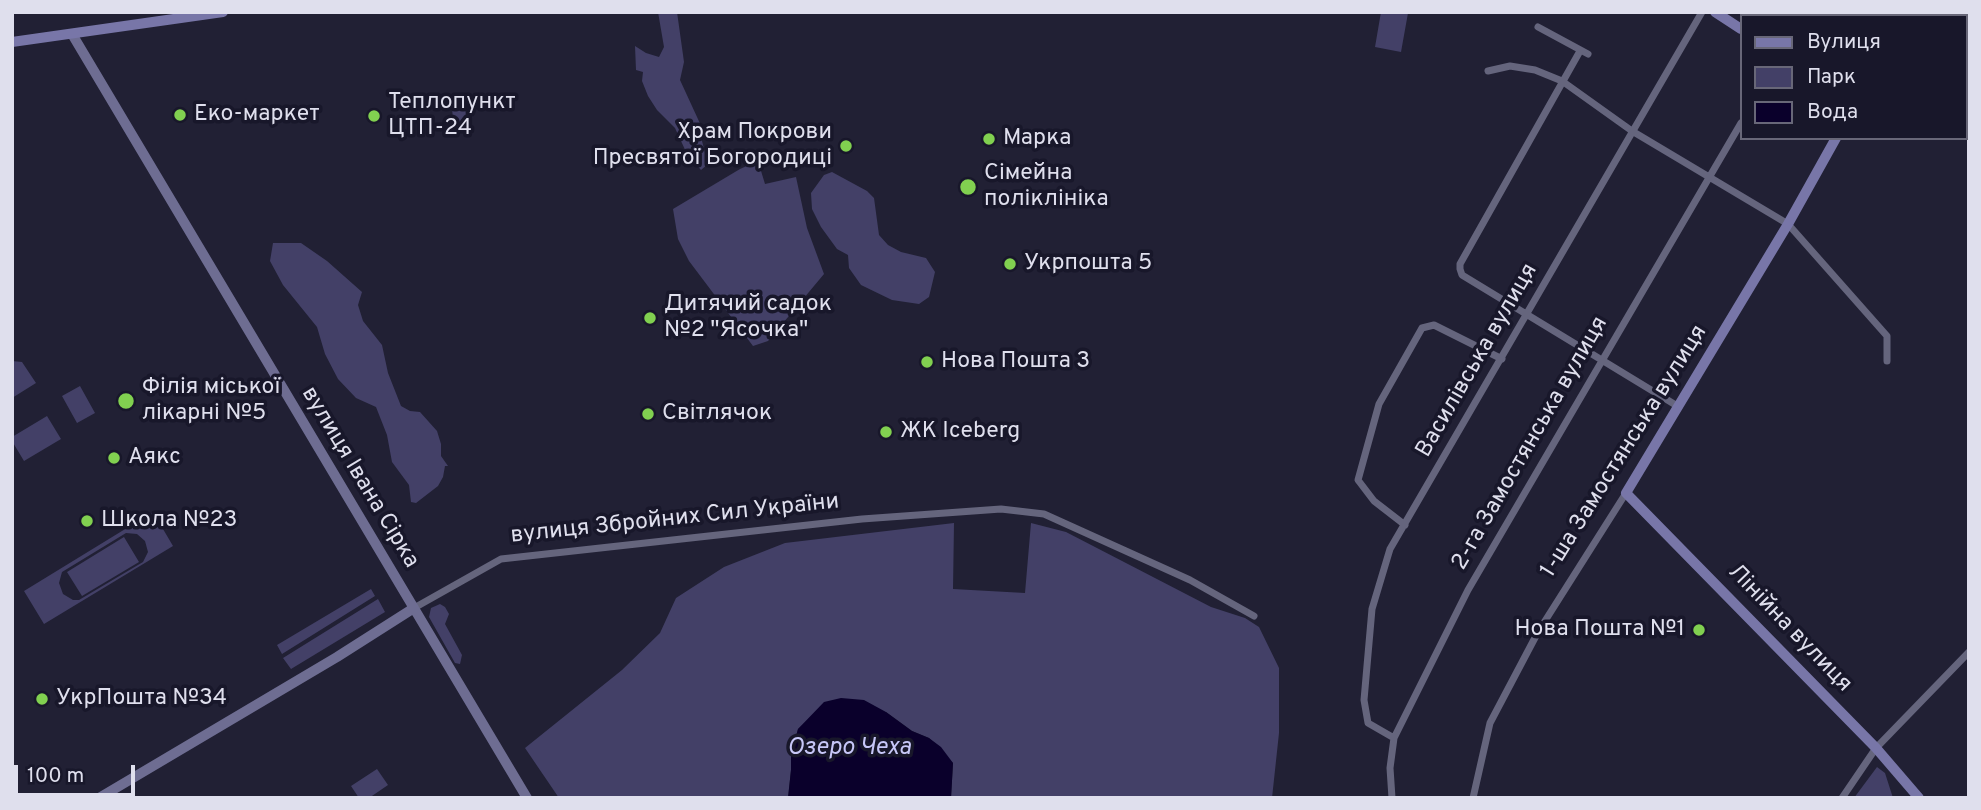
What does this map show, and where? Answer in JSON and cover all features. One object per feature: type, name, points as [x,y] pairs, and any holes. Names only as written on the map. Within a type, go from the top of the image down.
[{"type":"main road","points":[[12,42],[223,12]]},
{"type":"main road","points":[[1715,12],[1740,28]]},
{"type":"main road","name":"1-ша Замостянська вулиця","points":[[1626,493],[1788,224],[1835,140]]},
{"type":"main road","name":"Лінійна вулиця","points":[[1626,493],[1876,748],[1919,798]]},
{"type":"street","name":"Василівська вулиця","points":[[1394,738],[1368,723],[1364,700],[1371,610],[1390,549],[1702,12]]},
{"type":"street","points":[[1538,27],[1584,52],[1562,81],[1460,264],[1462,275],[1679,407]]},
{"type":"street","name":"вулиця Івана Сірка","points":[[72,34],[527,798]]},
{"type":"street","points":[[1488,71],[1510,66],[1535,71],[1562,81],[1632,131],[1788,224],[1887,336],[1887,360]]},
{"type":"street","name":"2-га Замостянська вулиця","points":[[1392,798],[1390,768],[1394,738],[1468,590],[1740,125]]},
{"type":"street","points":[[1405,525],[1374,501],[1358,480],[1380,404],[1422,328],[1434,325],[1502,359]]},
{"type":"street","name":"1-ша Замостянська вулиця","points":[[1473,798],[1490,723],[1538,632],[1626,493]]},
{"type":"street","name":"вулиця Збройних Сил України","points":[[99,798],[337,657],[414,608],[501,559],[862,519],[1001,509],[1044,514],[1191,580],[1255,616]]},
{"type":"street","points":[[1842,798],[1876,748],[1969,652]]},
{"type":"green space","points":[[658,12],[677,12],[684,62],[680,80],[703,130],[702,141],[708,164],[701,170],[687,154],[675,128],[657,110],[648,96],[642,81],[643,72],[636,70],[635,46],[659,57],[664,47]]},
{"type":"green space","points":[[1381,12],[1408,13],[1401,52],[1375,47]]},
{"type":"green space","points":[[465,105],[467,132],[454,133],[452,107]]},
{"type":"green space","points":[[758,161],[765,184],[796,177],[807,228],[824,274],[768,341],[753,346],[689,261],[678,239],[673,209]]},
{"type":"green space","points":[[832,172],[867,191],[874,198],[879,235],[888,245],[901,252],[926,258],[935,272],[929,297],[919,304],[892,300],[861,285],[849,268],[848,255],[837,249],[812,209],[811,193],[824,175]]},
{"type":"green space","points":[[273,243],[301,243],[327,261],[362,292],[358,305],[363,321],[382,345],[388,373],[401,406],[420,412],[437,431],[441,456],[448,466],[445,466],[438,486],[416,503],[411,502],[409,485],[392,462],[387,435],[376,407],[356,398],[338,379],[325,354],[317,327],[283,285],[270,261]]},
{"type":"green space","points":[[12,361],[22,362],[36,383],[12,398]]},
{"type":"green space","points":[[80,386],[95,413],[77,423],[62,396]]},
{"type":"green space","points":[[47,416],[61,439],[24,461],[12,437]]},
{"type":"green space","points":[[153,512],[173,546],[44,624],[24,591]],"holes":[[[126,533],[137,534],[145,541],[148,552],[143,562],[79,600],[73,600],[63,594],[59,583],[62,572]]]},
{"type":"green space","points":[[954,523],[953,589],[1025,593],[1031,523],[1066,532],[1211,607],[1245,618],[1259,627],[1279,668],[1279,733],[1272,798],[951,798],[953,763],[929,738],[912,731],[886,712],[811,717],[798,729],[791,755],[788,798],[559,798],[525,748],[622,670],[660,633],[676,598],[724,567],[785,543]]},
{"type":"green space","points":[[124,537],[139,562],[82,596],[67,572]]},
{"type":"green space","points":[[371,589],[375,596],[282,654],[277,645]]},
{"type":"green space","points":[[378,599],[385,612],[291,669],[283,658]]},
{"type":"green space","points":[[440,604],[449,614],[445,624],[462,655],[460,664],[455,663],[429,617],[431,608]]},
{"type":"green space","points":[[1877,767],[1885,773],[1893,798],[1854,798]]},
{"type":"green space","points":[[377,769],[388,785],[369,798],[359,798],[351,786]]},
{"type":"water","name":"Озеро Чеха","points":[[841,698],[864,700],[941,747],[953,763],[951,798],[788,798],[791,755],[798,729],[824,702]]},
{"type":"place","name":"Еко-маркет","points":[[180,115]]},
{"type":"place","name":"Теплопункт ЦТП-24","points":[[374,116]]},
{"type":"place","name":"Марка","points":[[989,139]]},
{"type":"place","name":"Храм Покрови Пресвятої Богородиці","points":[[846,146]]},
{"type":"place","name":"Сімейна поліклініка","points":[[968,187]]},
{"type":"place","name":"Укрпошта 5","points":[[1010,264]]},
{"type":"place","name":"Дитячий садок №2 \"Ясочка\"","points":[[650,318]]},
{"type":"place","name":"Нова Пошта 3","points":[[927,362]]},
{"type":"place","name":"Філія міської лікарні №5","points":[[126,401]]},
{"type":"place","name":"Світлячок","points":[[648,414]]},
{"type":"place","name":"ЖК Iceberg","points":[[886,432]]},
{"type":"place","name":"Аякс","points":[[114,458]]},
{"type":"place","name":"Школа №23","points":[[87,521]]},
{"type":"place","name":"Нова Пошта №1","points":[[1699,630]]},
{"type":"place","name":"УкрПошта №34","points":[[42,699]]}]
